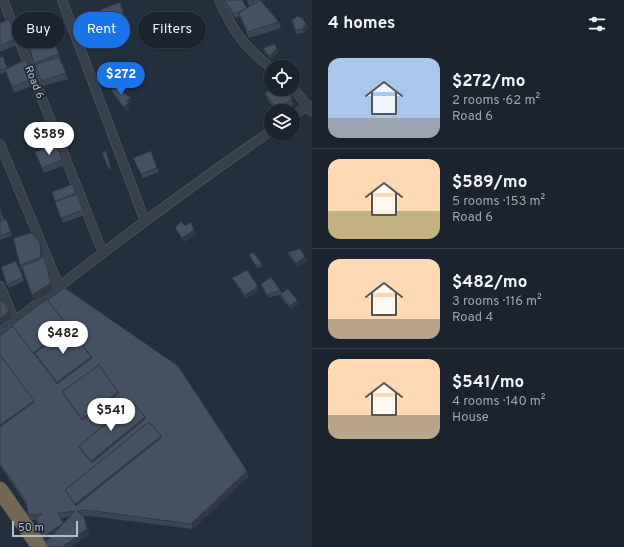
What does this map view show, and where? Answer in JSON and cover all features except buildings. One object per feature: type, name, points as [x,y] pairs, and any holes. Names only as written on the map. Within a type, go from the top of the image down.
[{"type":"highway","points":[[0,490],[40,547]]},
{"type":"highway","points":[[0,507],[29,547]]},
{"type":"street","name":"Road 6","points":[[3,0],[103,253]]},
{"type":"street","points":[[62,0],[145,220]]},
{"type":"street","points":[[219,0],[231,26],[243,43],[264,62]]},
{"type":"street","points":[[300,96],[310,108],[300,113]]},
{"type":"street","points":[[0,333],[145,220],[264,136]]},
{"type":"street","points":[[0,144],[59,286]]},
{"type":"street","points":[[0,286],[15,321]]}]
